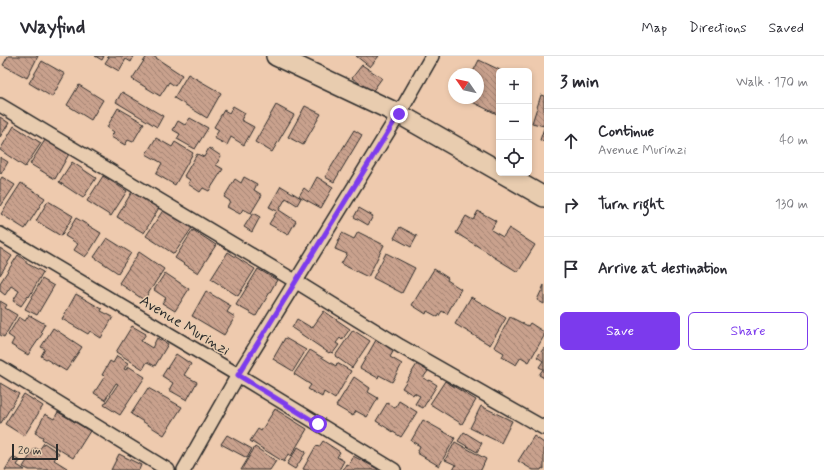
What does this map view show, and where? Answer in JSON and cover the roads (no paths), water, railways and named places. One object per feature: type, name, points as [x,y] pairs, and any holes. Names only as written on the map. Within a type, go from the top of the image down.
[{"type":"street","points":[[276,56],[399,114],[496,169]]},
{"type":"street","points":[[184,470],[238,375],[399,114],[432,56]]},
{"type":"street","points":[[0,105],[295,281],[400,346],[544,428]]},
{"type":"street","points":[[507,176],[544,197]]},
{"type":"street","name":"Avenue Murinzi","points":[[0,234],[238,375],[394,470]]},
{"type":"street","points":[[0,367],[168,470]]}]
